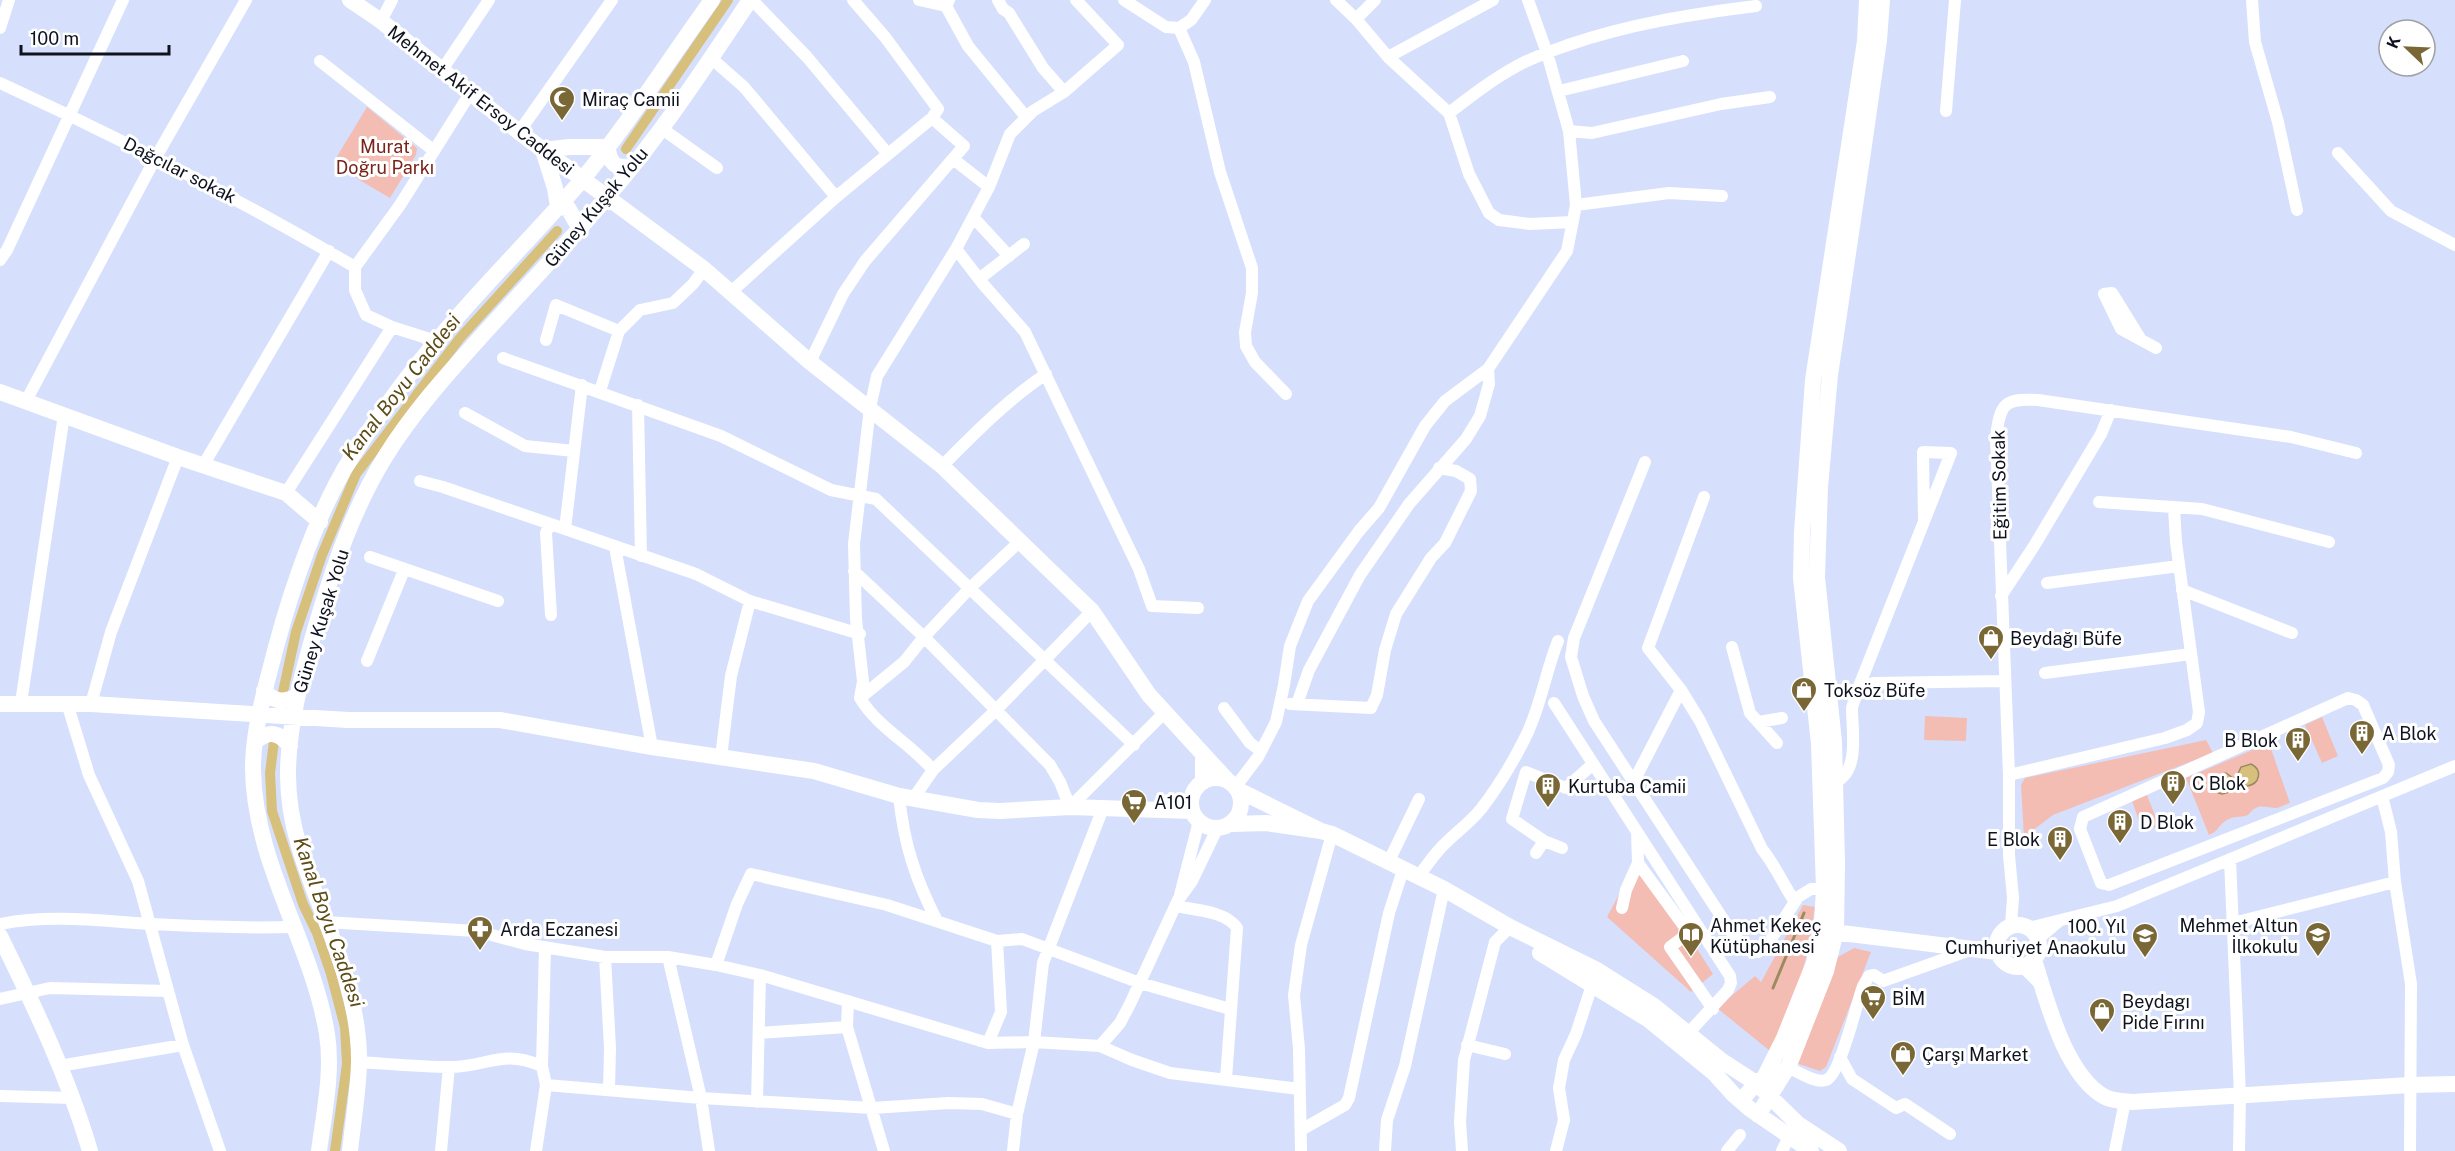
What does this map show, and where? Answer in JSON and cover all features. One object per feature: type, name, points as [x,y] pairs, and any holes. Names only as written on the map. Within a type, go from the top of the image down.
[{"type":"main road","name":"Mehmet Akif Ersoy Caddesi","points":[[350,0],[381,21],[582,180],[705,269],[810,362],[942,466],[1092,611],[1149,694],[1234,786]]},
{"type":"main road","name":"Güney Kuşak Yolu","points":[[319,1151],[328,1076],[329,1045],[310,967],[270,864],[258,816],[253,770],[255,742],[264,691],[286,611],[320,522],[350,461],[400,387],[436,341],[582,180],[642,103],[712,0]]},
{"type":"main road","name":"Güney Kuşak Yolu","points":[[350,1151],[359,1062],[357,1025],[346,980],[302,861],[291,817],[288,775],[298,695],[309,648],[332,573],[353,521],[385,458],[429,396],[607,198],[661,128],[751,0]]},
{"type":"main road","points":[[1742,1101],[1756,1083],[1764,1078],[1784,1038],[1829,931],[1824,889],[1819,744],[1801,578],[1802,532],[1813,380],[1863,52],[1867,0]]},
{"type":"main road","points":[[1758,1115],[1772,1096],[1787,1067],[1826,971],[1835,782],[1834,742],[1817,577],[1820,487],[1830,375],[1866,134],[1882,0]]},
{"type":"main road","points":[[580,229],[568,208],[558,207],[555,188],[543,150],[568,147],[608,147],[608,157],[613,164],[622,168],[632,166]]},
{"type":"main road","points":[[0,392],[178,457],[286,493],[320,522]]},
{"type":"main road","points":[[264,691],[270,698],[279,702],[289,701],[298,695]]},
{"type":"main road","points":[[0,704],[91,704],[348,720],[500,720],[652,747],[814,771],[906,797],[952,806],[1000,811],[1070,807],[1103,808],[1195,816],[1209,828],[1274,823],[1327,833]]},
{"type":"main road","points":[[255,742],[264,734],[274,733],[283,737],[290,746]]},
{"type":"main road","points":[[1203,754],[1203,782]]},
{"type":"main road","points":[[1195,816],[1193,794],[1197,786],[1212,778],[1234,786],[1444,889],[1594,977],[1654,1006],[1734,1095],[1758,1115],[1811,1151]]},
{"type":"main road","points":[[1224,826],[1241,811],[1242,802],[1234,786]]},
{"type":"main road","points":[[2005,928],[2024,929],[2039,950],[2028,964],[2010,966],[2004,963],[1997,945],[2005,928]]},
{"type":"main road","points":[[1829,931],[1970,949],[1997,945]]},
{"type":"main road","points":[[0,936],[30,994],[73,1098],[90,1151]]},
{"type":"main road","points":[[2028,964],[2042,986],[2050,1011],[2076,1067],[2088,1082],[2106,1098],[2125,1101],[2455,1084]]},
{"type":"main road","points":[[1683,1039],[1756,1083],[1772,1096],[1798,1124],[1839,1151]]},
{"type":"street","points":[[0,28],[9,0]]},
{"type":"street","points":[[0,260],[7,250],[123,0]]},
{"type":"street","points":[[26,401],[156,157],[246,0]]},
{"type":"street","points":[[381,21],[392,0]]},
{"type":"street","points":[[442,70],[489,0]]},
{"type":"street","points":[[519,132],[612,0]]},
{"type":"street","points":[[751,0],[807,57],[888,154]]},
{"type":"street","points":[[731,292],[836,197],[932,118],[938,109],[885,37],[853,0]]},
{"type":"street","points":[[919,0],[948,3],[968,46],[1026,117]]},
{"type":"street","points":[[998,0],[1009,13],[1043,68],[1064,92]]},
{"type":"street","points":[[933,770],[904,741],[877,721],[860,698],[863,681],[860,634],[856,619],[854,571],[858,495],[870,408],[877,375],[956,249],[988,187],[1010,134],[1026,117],[1064,92],[1118,45],[1076,0]]},
{"type":"street","points":[[1125,0],[1166,27],[1179,28],[1191,20],[1205,0]]},
{"type":"street","points":[[1336,0],[1356,19],[1388,57],[1449,113],[1469,174],[1489,213],[1499,220],[1530,224],[1572,222]]},
{"type":"street","points":[[1356,19],[1375,0]]},
{"type":"street","points":[[1388,57],[1493,0]]},
{"type":"street","points":[[1234,786],[1261,751],[1276,722],[1290,646],[1308,602],[1359,531],[1379,508],[1425,426],[1445,401],[1488,369],[1567,251],[1576,205],[1569,131],[1547,52],[1528,0]]},
{"type":"street","points":[[1946,111],[1955,0]]},
{"type":"street","points":[[2252,0],[2255,42],[2278,122],[2297,210]]},
{"type":"street","points":[[1449,113],[1518,65],[1547,52],[1610,31],[1693,14],[1756,6]]},
{"type":"street","points":[[1179,28],[1194,62],[1220,172],[1252,268],[1252,293],[1245,332],[1246,346],[1254,362],[1286,394]]},
{"type":"street","points":[[711,58],[744,87],[836,197]]},
{"type":"street","points":[[320,61],[433,150]]},
{"type":"street","points":[[1559,91],[1683,61]]},
{"type":"street","name":"Dağcılar sokak","points":[[0,83],[156,157],[244,203],[355,267]]},
{"type":"street","points":[[436,341],[392,327],[366,315],[355,290],[355,267],[400,205],[471,92]]},
{"type":"street","points":[[1569,131],[1592,133],[1721,104],[1770,97]]},
{"type":"street","points":[[810,362],[843,294],[865,261],[964,146],[932,118]]},
{"type":"street","points":[[661,128],[717,168]]},
{"type":"street","points":[[2338,153],[2391,211],[2455,245]]},
{"type":"street","points":[[953,159],[988,187]]},
{"type":"street","points":[[1576,205],[1669,193],[1722,196]]},
{"type":"street","points":[[973,217],[1009,256]]},
{"type":"street","points":[[979,279],[1024,244]]},
{"type":"street","points":[[956,249],[1025,332],[1139,569],[1152,606],[1198,608]]},
{"type":"street","points":[[204,464],[329,251]]},
{"type":"street","points":[[600,391],[619,331],[640,310],[674,303],[705,269]]},
{"type":"street","points":[[546,340],[556,305],[619,331]]},
{"type":"street","points":[[286,493],[392,327]]},
{"type":"street","points":[[2141,340],[2156,348]]},
{"type":"street","points":[[504,358],[721,436],[831,490],[876,499],[1134,745]]},
{"type":"street","points":[[1297,704],[1309,670],[1360,575],[1410,504],[1466,439],[1480,416],[1489,384],[1488,369]]},
{"type":"street","points":[[942,466],[991,418],[1025,388],[1046,374]]},
{"type":"street","points":[[565,529],[582,385]]},
{"type":"street","name":"Eğitim Sokak","points":[[2024,929],[2013,897],[2009,855],[2009,775],[1996,437],[1998,417],[2004,405],[2016,398],[2111,410],[2290,437],[2356,453]]},
{"type":"street","points":[[638,405],[641,556]]},
{"type":"street","points":[[2001,596],[2034,546],[2101,434],[2111,410]]},
{"type":"street","points":[[465,413],[525,446],[574,451]]},
{"type":"street","points":[[21,704],[64,415]]},
{"type":"street","points":[[1835,782],[1843,779],[1849,770],[1854,699],[1951,453],[1923,452],[1924,521]]},
{"type":"street","points":[[91,704],[111,632],[178,457]]},
{"type":"street","points":[[1645,462],[1571,647],[1575,670],[1594,721],[1732,933],[1747,950],[1758,952],[1766,946],[1804,891],[1824,889]]},
{"type":"street","points":[[1280,704],[1371,708],[1377,695],[1385,650],[1396,614],[1431,558],[1445,543],[1470,491],[1470,479],[1456,471],[1439,468]]},
{"type":"street","points":[[420,481],[696,574],[750,601],[860,634]]},
{"type":"street","points":[[1704,496],[1648,644],[1651,654],[1681,690],[1700,721],[1762,849],[1795,902]]},
{"type":"street","points":[[2098,502],[2202,509],[2329,542]]},
{"type":"street","points":[[2009,775],[2165,738],[2187,730],[2196,723],[2199,712],[2179,566],[2174,507]]},
{"type":"street","points":[[549,525],[546,533],[551,615]]},
{"type":"street","points":[[860,698],[904,662],[970,588],[1019,542]]},
{"type":"street","points":[[615,547],[652,747]]},
{"type":"street","points":[[370,557],[498,601]]},
{"type":"street","points":[[2047,583],[2179,566]]},
{"type":"street","points":[[367,661],[404,570]]},
{"type":"street","points":[[854,571],[924,637],[1050,765],[1070,807],[1165,712]]},
{"type":"street","points":[[2182,590],[2292,633]]},
{"type":"street","points":[[721,757],[730,676],[750,601]]},
{"type":"street","points":[[937,921],[918,885],[902,830],[906,797],[995,711],[1092,611]]},
{"type":"street","points":[[1403,870],[1439,850],[1462,830],[1481,808],[1526,736],[1544,690],[1550,660],[1558,641]]},
{"type":"street","points":[[1732,647],[1750,713],[1777,743]]},
{"type":"street","points":[[2045,673],[2191,654]]},
{"type":"street","points":[[1854,699],[1859,691],[1873,683],[2004,681]]},
{"type":"street","points":[[1633,783],[1681,690]]},
{"type":"street","points":[[2349,698],[2360,702],[2389,765],[2388,772],[2383,778],[2252,829],[2109,885],[2101,883],[2097,876],[2080,828],[2084,818],[2104,808],[2349,698]]},
{"type":"street","points":[[67,703],[89,775],[138,881],[183,1045],[220,1151]]},
{"type":"street","points":[[1554,703],[1637,831],[1693,930]]},
{"type":"street","points":[[1224,708],[1250,743],[1261,751]]},
{"type":"street","points":[[1758,722],[1782,718]]},
{"type":"street","points":[[1562,848],[1544,841],[1512,819],[1526,772],[1566,788],[1593,764]]},
{"type":"street","points":[[2024,929],[2117,906],[2455,766]]},
{"type":"street","points":[[1504,774],[1523,782]]},
{"type":"street","points":[[2382,796],[2391,832],[2411,984],[2410,1151]]},
{"type":"street","points":[[1300,1130],[1345,1105],[1349,1098],[1389,913],[1403,870],[1419,799]]},
{"type":"street","points":[[1013,1151],[1017,1114],[1034,1042],[1043,963],[1103,808]]},
{"type":"street","points":[[1177,903],[1195,816]]},
{"type":"street","points":[[1100,1046],[1120,1023],[1177,903],[1224,826]]},
{"type":"street","points":[[2252,829],[2257,847]]},
{"type":"street","points":[[1622,908],[1626,890],[1638,862],[1637,831]]},
{"type":"street","points":[[1301,1151],[1294,995],[1301,945],[1327,833]]},
{"type":"street","points":[[1536,853],[1544,841]]},
{"type":"street","points":[[2230,859],[2240,1095],[2239,1151]]},
{"type":"street","points":[[1638,862],[1731,979],[1728,990],[1713,1009],[1683,1039]]},
{"type":"street","points":[[716,965],[736,904],[751,874],[887,905],[997,941],[1023,939],[1140,983],[1230,1010]]},
{"type":"street","points":[[2232,923],[2396,882]]},
{"type":"street","points":[[1385,1151],[1387,1120],[1404,1066],[1444,889]]},
{"type":"street","points":[[1177,903],[1214,914],[1233,922],[1237,928],[1226,1079]]},
{"type":"street","points":[[0,924],[27,919],[83,919],[233,928],[295,927]]},
{"type":"street","points":[[325,922],[477,931],[525,944],[605,957],[668,957],[716,965],[760,975],[988,1043],[1034,1042],[1100,1046],[1170,1073],[1299,1089]]},
{"type":"street","points":[[1462,1151],[1460,1122],[1467,1045],[1495,942],[1510,927]]},
{"type":"street","points":[[1693,930],[1670,947],[1713,1009]]},
{"type":"street","points":[[988,1043],[1001,1012],[997,941]]},
{"type":"street","points":[[536,1151],[546,1085],[542,1066],[545,947]]},
{"type":"street","points":[[1787,1067],[1823,1082],[1833,1077],[1865,980],[1874,975],[1883,981],[1970,949]]},
{"type":"street","points":[[605,957],[610,1048],[609,1090]]},
{"type":"street","points":[[668,957],[701,1098],[709,1151]]},
{"type":"street","points":[[757,1101],[760,975]]},
{"type":"street","points":[[1556,1151],[1564,1120],[1559,1088],[1564,1060],[1576,1034],[1594,977]]},
{"type":"street","points":[[0,999],[50,988],[125,992],[168,991]]},
{"type":"street","points":[[848,1001],[847,1027],[884,1151]]},
{"type":"street","points":[[759,1033],[847,1027]]},
{"type":"street","points":[[59,1066],[183,1045]]},
{"type":"street","points":[[1467,1045],[1505,1054]]},
{"type":"street","points":[[1840,1057],[1852,1079],[1896,1107],[1905,1104],[1950,1134]]},
{"type":"street","points":[[359,1062],[449,1067],[469,1066],[495,1058],[525,1059],[542,1066]]},
{"type":"street","points":[[441,1151],[449,1067]]},
{"type":"street","points":[[546,1085],[701,1098],[872,1108],[949,1103],[982,1104],[1017,1114]]},
{"type":"street","points":[[0,1096],[73,1098]]},
{"type":"street","points":[[2115,1151],[2125,1101]]},
{"type":"street","points":[[1727,1151],[1740,1135]]},
{"type":"street","points":[[1782,1151],[1790,1135]]},
{"type":"green space","name":"Murat Doğru Parkı","points":[[367,107],[417,148],[416,155],[390,198],[356,178],[360,168],[336,158]]},
{"type":"green space","points":[[1925,716],[1967,718],[1966,741],[1924,740]]},
{"type":"green space","points":[[2322,717],[2338,756],[2322,763],[2305,725]]},
{"type":"green space","points":[[2206,740],[2213,753],[2053,815],[2024,837],[2021,785],[2025,778]]},
{"type":"green space","points":[[2269,743],[2290,803],[2277,808],[2258,807],[2248,815],[2227,820],[2209,835],[2186,778]]},
{"type":"green space","points":[[2147,795],[2159,826],[2143,832],[2132,801]]},
{"type":"green space","points":[[1639,857],[1713,974],[1691,992],[1607,917]]},
{"type":"green space","points":[[1803,905],[1815,907],[1809,945],[1798,990],[1770,1051],[1717,1008],[1755,976],[1761,982]]},
{"type":"green space","points":[[1854,948],[1871,952],[1826,1067],[1820,1071],[1796,1063],[1838,957]]},
{"type":"shaded area","points":[[2251,764],[2258,773],[2255,783],[2247,786],[2239,780],[2234,782],[2232,790],[2227,793],[2216,792],[2213,785],[2216,776],[2226,773],[2233,778],[2237,776],[2241,767]]},
{"type":"waterway","name":"Kanal Boyu Caddesi","points":[[626,149],[728,0]]},
{"type":"waterway","name":"Kanal Boyu Caddesi","points":[[283,692],[296,632],[322,555],[356,474],[460,338],[557,231]]},
{"type":"waterway","name":"Kanal Boyu Caddesi","points":[[274,741],[270,773],[272,811],[303,904],[317,933],[331,974],[345,1027],[347,1064],[335,1151]]},
{"type":"waterway","points":[[1773,988],[1804,913]]},
{"type":"place","name":"Miraç Camii","points":[[562,122]]},
{"type":"place","name":"Beydağı Büfe","points":[[1991,661]]},
{"type":"place","name":"Toksöz Büfe","points":[[1804,713]]},
{"type":"place","name":"A Blok","points":[[2362,756]]},
{"type":"place","name":"B Blok","points":[[2298,763]]},
{"type":"place","name":"C Blok","points":[[2173,806]]},
{"type":"place","name":"Kurtuba Camii","points":[[1548,809]]},
{"type":"place","name":"A101","points":[[1134,825]]},
{"type":"place","name":"D Blok","points":[[2120,845]]},
{"type":"place","name":"E Blok","points":[[2060,862]]},
{"type":"place","name":"Arda Eczanesi","points":[[480,952]]},
{"type":"place","name":"Ahmet Kekeç Kütüphanesi","points":[[1691,958]]},
{"type":"place","name":"Mehmet Altun İlkokulu","points":[[2318,958]]},
{"type":"place","name":"100. Yıl Cumhuriyet Anaokulu","points":[[2145,959]]},
{"type":"place","name":"BİM","points":[[1873,1021]]},
{"type":"place","name":"Beydagı Pide Fırını","points":[[2102,1034]]},
{"type":"place","name":"Çarşı Market","points":[[1903,1077]]}]
